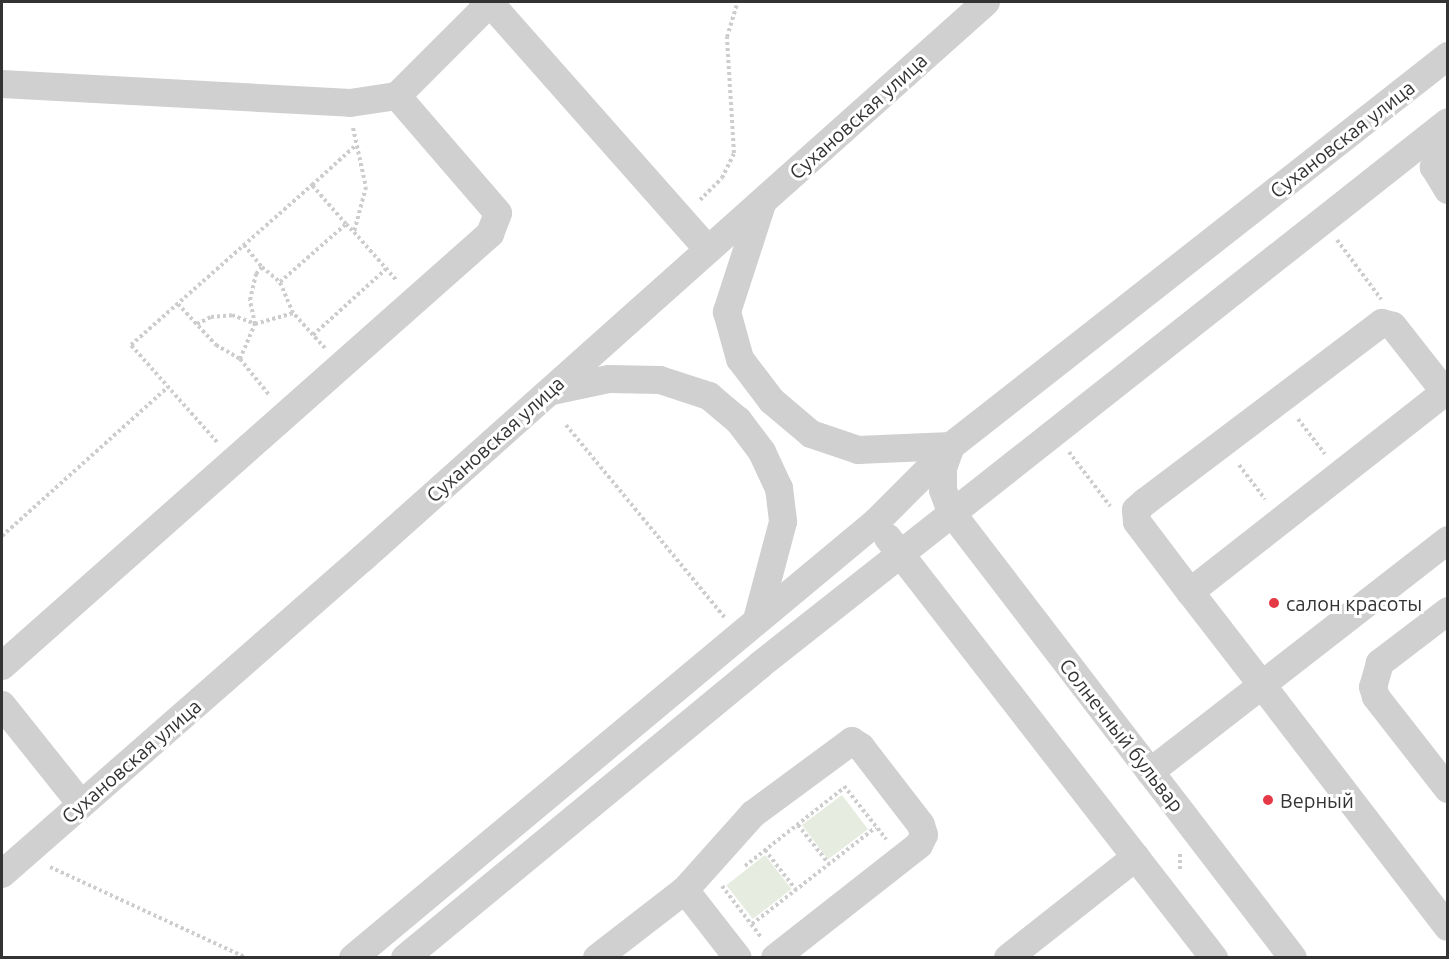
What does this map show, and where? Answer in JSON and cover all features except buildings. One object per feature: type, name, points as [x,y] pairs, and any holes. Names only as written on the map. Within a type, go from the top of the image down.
[{"type":"street","points":[[2,84],[350,103],[398,96],[487,2],[708,249]]},
{"type":"street","name":"Сухановская улица","points":[[2,874],[986,2]]},
{"type":"street","name":"Сухановская улица","points":[[353,957],[876,522],[951,447],[1448,56]]},
{"type":"street","points":[[2,666],[490,234],[498,213],[398,96]]},
{"type":"street","points":[[405,957],[951,512],[1448,122]]},
{"type":"street","points":[[1448,152],[1434,167],[1448,190]]},
{"type":"street","points":[[762,202],[727,312],[740,359],[772,401],[811,434],[858,450],[951,447],[943,468],[943,490],[951,512]]},
{"type":"street","points":[[1190,592],[1446,393],[1393,326],[1382,323],[1222,442],[1136,510],[1137,522],[1190,592],[1448,927]]},
{"type":"street","points":[[549,391],[609,379],[660,380],[710,396],[738,420],[762,452],[779,488],[783,522],[748,628]]},
{"type":"street","name":"Солнечный бульвар","points":[[951,512],[1293,957]]},
{"type":"street","points":[[876,522],[1214,957]]},
{"type":"street","points":[[1150,772],[1448,540]]},
{"type":"street","points":[[1448,611],[1380,663],[1373,687],[1376,697],[1448,789]]},
{"type":"street","points":[[2,705],[81,804]]},
{"type":"street","points":[[597,957],[685,890],[753,814],[824,759],[852,741],[861,747],[921,825],[924,835],[919,845],[776,957]]},
{"type":"street","points":[[1014,956],[1136,857]]},
{"type":"street","points":[[685,890],[738,957]]},
{"type":"path","points":[[681,217],[722,178],[734,153],[727,37],[738,2]]},
{"type":"path","points":[[350,103],[355,146],[366,187],[354,232]]},
{"type":"path","points":[[233,461],[131,345],[355,146]]},
{"type":"path","points":[[312,185],[414,301]]},
{"type":"path","points":[[280,282],[346,224]]},
{"type":"path","points":[[1333,235],[1381,297],[1382,323]]},
{"type":"path","points":[[244,245],[262,267],[280,282],[292,313],[340,366]]},
{"type":"path","points":[[240,359],[255,324],[251,311],[252,284],[262,267]]},
{"type":"path","points":[[313,335],[386,269]]},
{"type":"path","points":[[178,304],[216,345],[240,359],[285,415]]},
{"type":"path","points":[[197,324],[211,317],[232,315],[255,324],[292,313]]},
{"type":"path","points":[[2,536],[168,387]]},
{"type":"path","points":[[1281,397],[1340,474]]},
{"type":"path","points":[[566,425],[748,628]]},
{"type":"path","points":[[1222,442],[1282,520]]},
{"type":"path","points":[[1064,447],[1110,506],[1136,510]]},
{"type":"path","points":[[824,759],[901,859]]},
{"type":"path","points":[[738,871],[845,787]]},
{"type":"path","points":[[798,825],[829,864]]},
{"type":"path","points":[[752,924],[876,827]]},
{"type":"path","points":[[1180,845],[1180,876]]},
{"type":"path","points":[[31,848],[48,867],[247,957]]},
{"type":"path","points":[[765,850],[796,890]]},
{"type":"path","points":[[730,878],[721,885],[776,957]]},
{"type":"shaded area","points":[[842,795],[868,829],[828,859],[802,825]]},
{"type":"shaded area","points":[[765,855],[791,889],[753,919],[726,885]]},
{"type":"place","name":"салон красоты","points":[[1274,603]]},
{"type":"place","name":"Верный","points":[[1268,800]]}]
